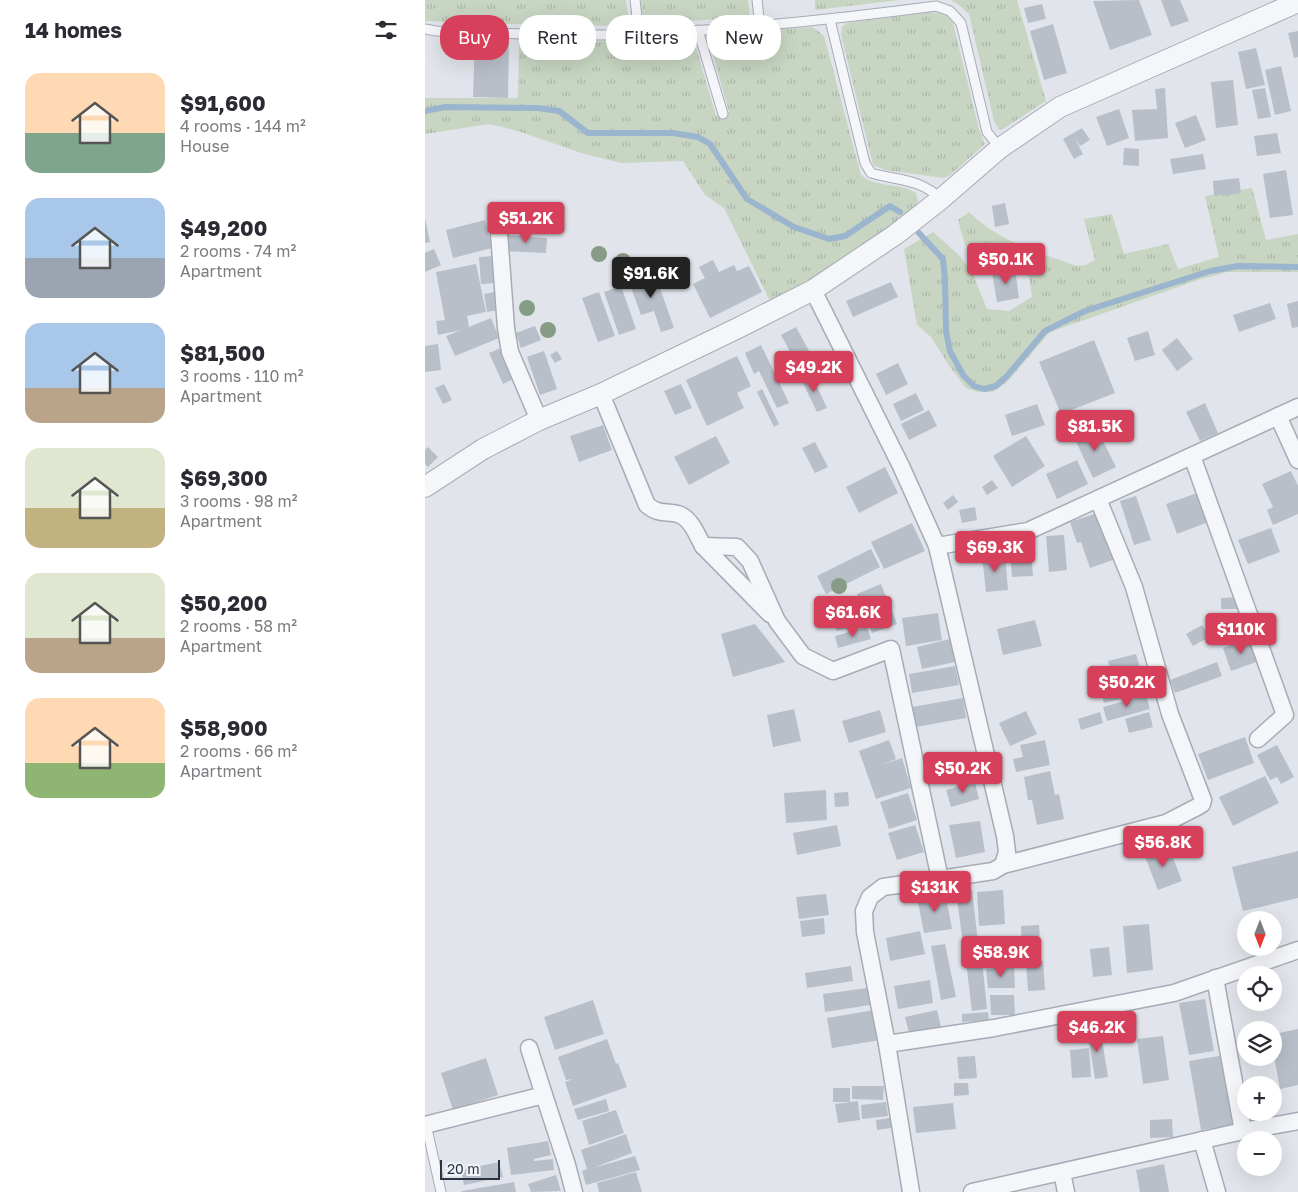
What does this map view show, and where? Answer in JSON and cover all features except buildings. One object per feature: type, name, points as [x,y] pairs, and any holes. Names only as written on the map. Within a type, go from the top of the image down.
[{"type":"street","points":[[425,487],[483,449],[539,420],[601,394],[739,328],[813,290],[895,235],[941,199],[1000,148],[1060,107],[1298,2]]},
{"type":"street","points":[[499,233],[506,328],[510,352],[539,420]]},
{"type":"street","points":[[813,290],[901,466],[937,546],[1005,836],[1007,852],[1003,865]]},
{"type":"street","points":[[601,394],[647,505],[654,511],[680,514],[692,525],[703,546],[777,621],[803,656],[833,671],[891,649],[940,879]]},
{"type":"street","points":[[937,546],[1028,531],[1298,407]]},
{"type":"street","points":[[1278,416],[1298,460]]},
{"type":"street","points":[[1192,456],[1285,715],[1258,739]]},
{"type":"street","points":[[911,1192],[887,1044],[865,932],[865,911],[870,897],[883,887],[993,871],[1003,865],[1166,823],[1202,804],[1203,800],[1170,714],[1134,587],[1098,499]]},
{"type":"street","points":[[703,546],[737,547],[750,561],[777,621]]},
{"type":"street","points":[[887,1044],[994,1028],[1174,993],[1298,950]]},
{"type":"street","points":[[1215,978],[1243,1131],[1298,1121]]},
{"type":"street","points":[[529,1048],[574,1192]]},
{"type":"street","points":[[425,1124],[544,1095]]},
{"type":"street","points":[[972,1192],[1237,1132]]},
{"type":"street","points":[[1202,1140],[1217,1192]]},
{"type":"street","points":[[1061,1172],[1066,1192]]},
{"type":"lane","points":[[635,0],[637,15]]},
{"type":"lane","points":[[757,0],[759,15]]},
{"type":"lane","points":[[781,24],[830,20],[936,6],[950,11],[961,23],[987,132],[1000,148]]},
{"type":"lane","points":[[830,20],[865,163],[871,173],[914,182],[931,190],[941,199]]},
{"type":"lane","points":[[425,29],[436,31],[539,34],[606,34]]},
{"type":"lane","points":[[707,29],[698,30],[723,114]]},
{"type":"lane","points":[[425,1124],[441,1192]]},
{"type":"green space","points":[[425,0],[626,0],[628,15],[606,15],[606,26],[596,26],[596,15],[519,15],[519,24],[509,24],[509,15],[440,15],[440,22],[425,21]]},
{"type":"green space","points":[[641,0],[748,0],[750,15],[707,15],[707,20],[697,20],[697,15],[643,15]]},
{"type":"green space","points":[[815,0],[900,0],[815,10]]},
{"type":"green space","points":[[951,0],[1017,0],[1046,101],[1003,129],[999,130],[994,121],[969,14]]},
{"type":"green space","points":[[930,12],[943,15],[953,23],[979,129],[985,144],[949,176],[943,178],[885,170],[873,165],[841,35],[842,27],[847,23]]},
{"type":"green space","points":[[813,27],[824,36],[861,175],[873,182],[902,187],[916,193],[918,201],[914,210],[837,266],[771,303],[724,208],[705,195],[683,161],[621,163],[581,153],[518,131],[489,124],[425,134],[425,98],[518,98],[519,43],[519,60],[596,60],[596,42],[606,42],[606,60],[697,60],[697,51],[716,116],[729,112],[714,60],[781,60],[781,29]]},
{"type":"green space","points":[[1252,188],[1266,240],[1298,234],[1298,272],[1227,272],[1198,280],[1050,332],[1007,382],[993,392],[977,392],[966,388],[931,337],[917,325],[904,249],[933,232],[959,255],[973,274],[987,309],[1009,311],[1032,297],[1029,276],[979,256],[965,245],[958,220],[969,212],[993,231],[1020,245],[1077,266],[1086,265],[1095,260],[1084,219],[1112,214],[1124,254],[1168,244],[1178,269],[1219,257],[1205,196]]},
{"type":"waterway","points":[[425,111],[445,107],[538,108],[559,111],[588,133],[673,133],[698,137],[710,144],[747,199],[794,227],[829,239],[845,236],[890,206],[900,212]]},
{"type":"waterway","points":[[919,233],[943,259],[946,331],[950,351],[963,375],[974,386],[984,389],[996,386],[1007,376],[1045,331],[1085,311],[1210,271],[1238,266],[1298,267]]}]
